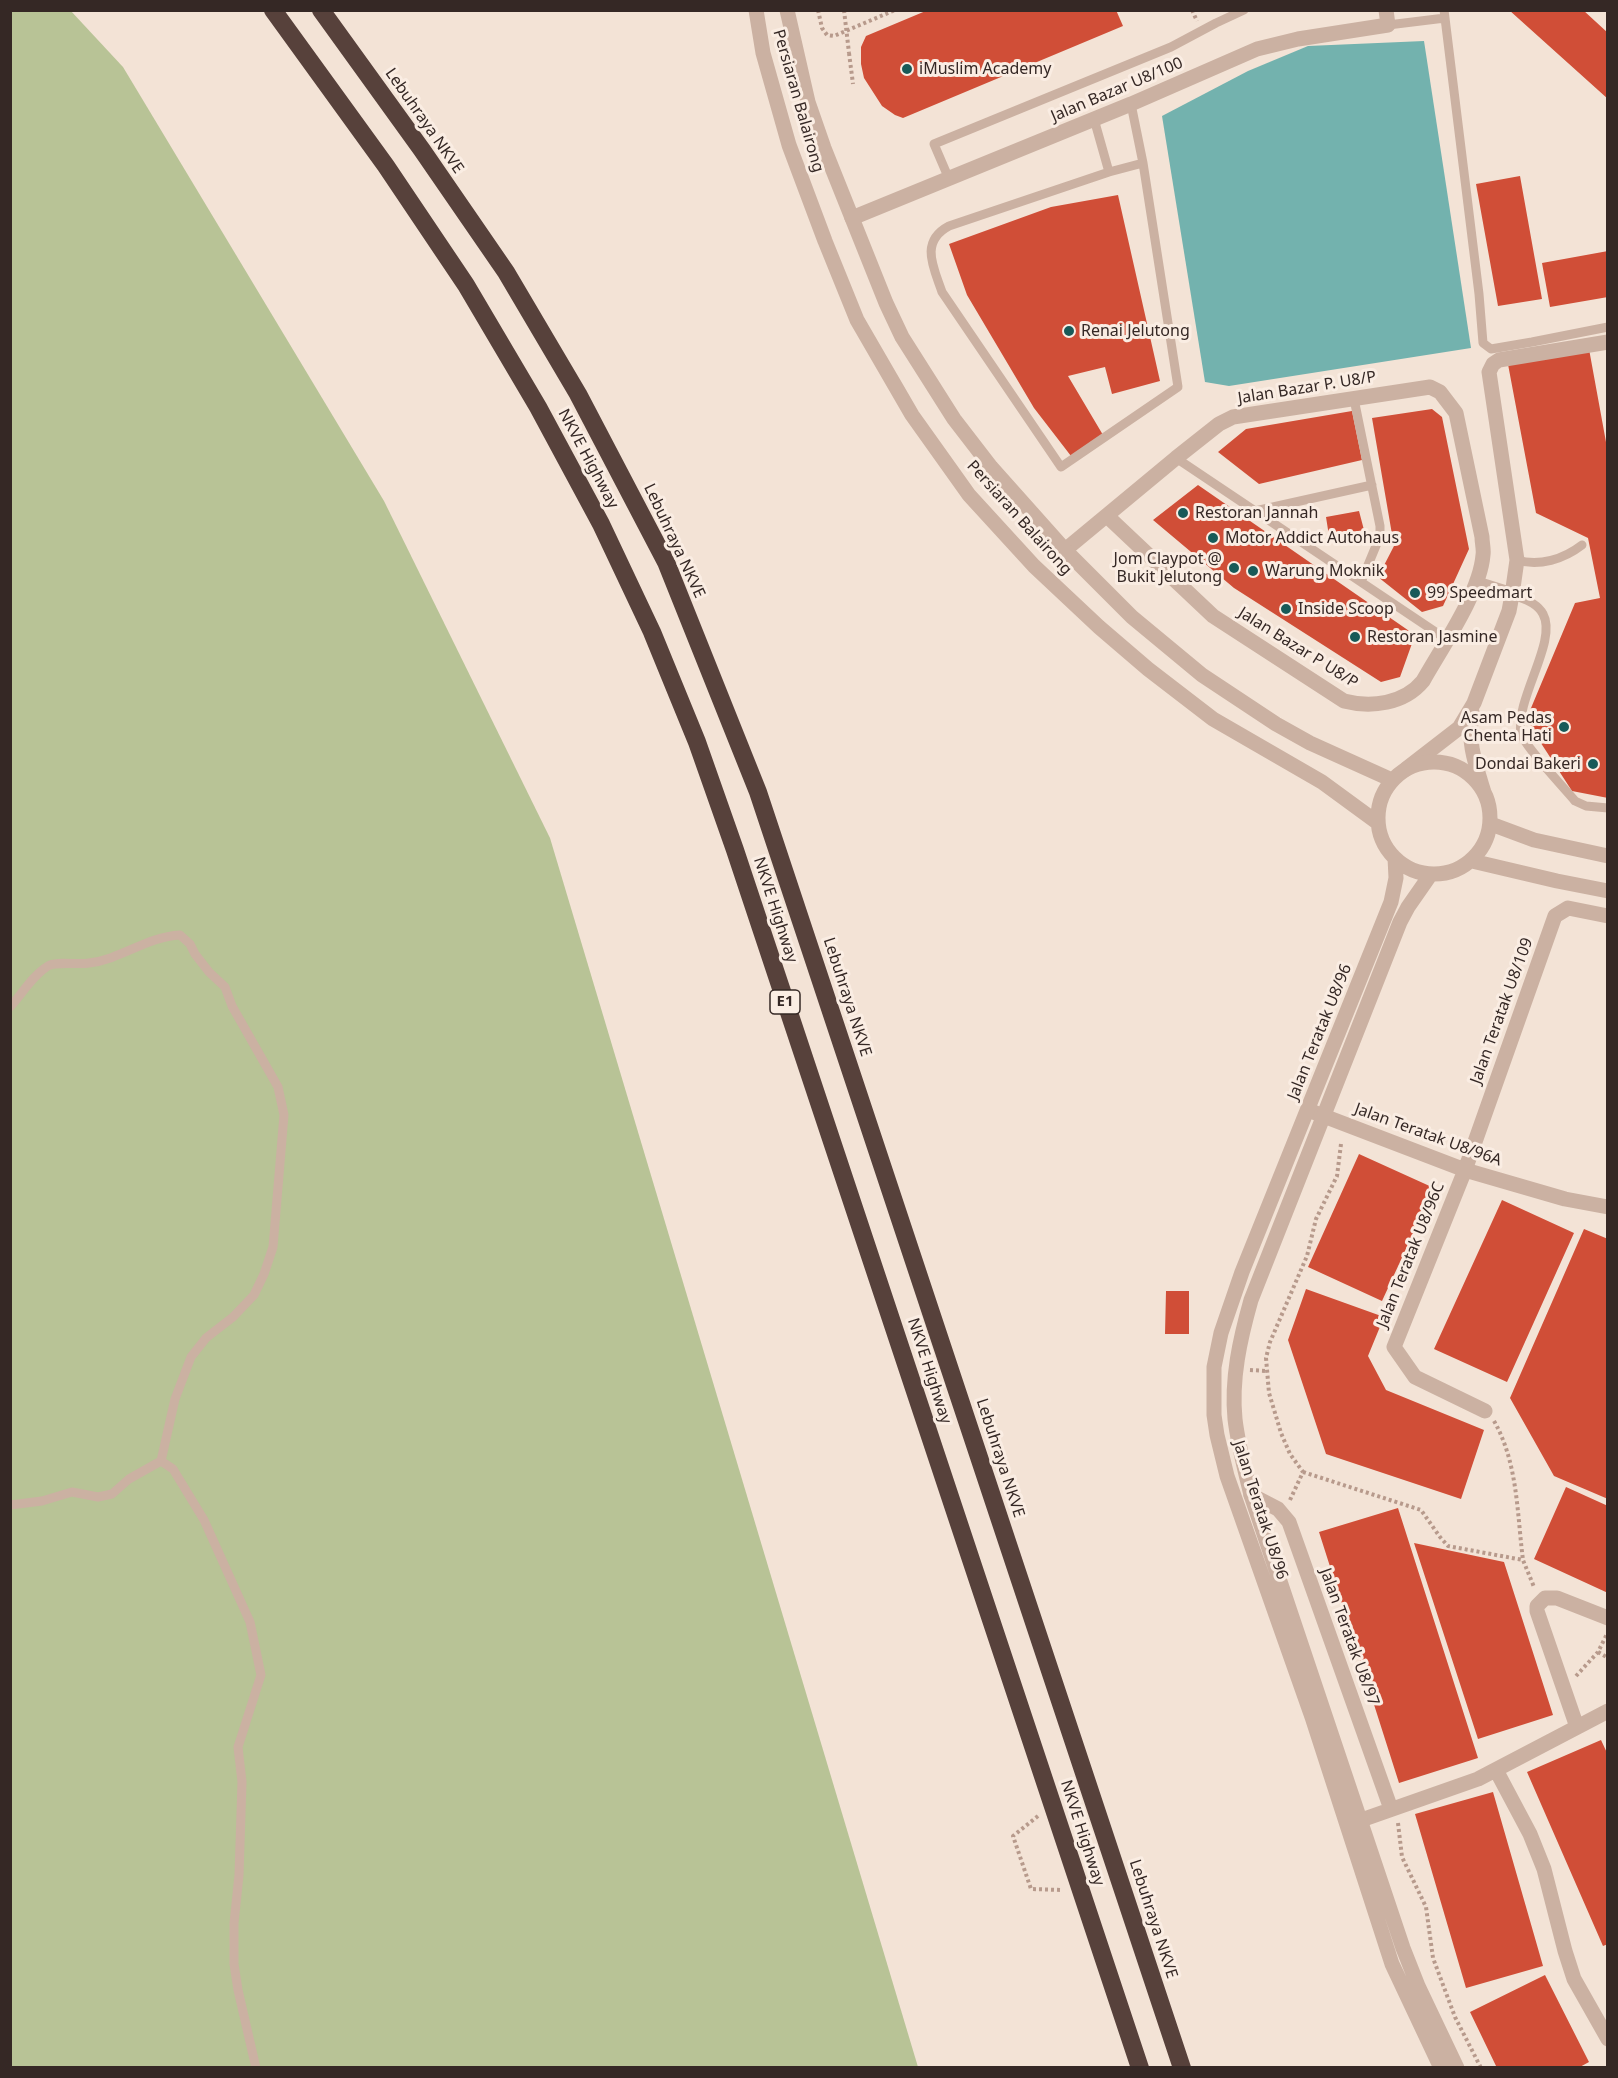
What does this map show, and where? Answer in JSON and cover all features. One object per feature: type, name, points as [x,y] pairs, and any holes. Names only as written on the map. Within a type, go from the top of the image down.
[{"type":"highway","name":"NKVE Highway","points":[[273,10],[387,166],[466,285],[538,406],[601,524],[652,632],[696,742],[735,850],[1140,2067]]},
{"type":"highway","name":"Lebuhraya NKVE","points":[[321,10],[506,272],[578,394],[666,562],[758,792],[1182,2067]]},
{"type":"street","name":"Persiaran Balairong","points":[[756,10],[763,53],[789,145],[857,320],[912,415],[969,495],[1034,566],[1148,669],[1213,719],[1322,782],[1378,823]]},
{"type":"street","name":"Persiaran Balairong","points":[[787,10],[808,102],[885,303],[902,337],[954,419],[997,475],[1065,550],[1132,617],[1202,675],[1276,724],[1310,743],[1392,780]]},
{"type":"street","name":"Jalan Bazar U8/100","points":[[852,218],[1131,104],[1257,49],[1387,18]]},
{"type":"street","points":[[1474,703],[1469,731],[1472,752],[1490,806],[1491,824],[1488,837],[1482,850],[1460,869],[1431,874],[1418,872],[1395,858],[1387,848],[1378,823],[1381,800],[1392,780],[1460,728],[1474,703],[1509,611],[1517,560],[1489,372],[1493,364],[1499,360],[1608,342]]},
{"type":"street","name":"Jalan Bazar P. U8/P","points":[[1065,550],[1176,458],[1219,424],[1233,417],[1430,387],[1440,392],[1449,402]]},
{"type":"street","name":"Jalan Bazar P U8/P","points":[[1107,516],[1213,616],[1344,701],[1361,705],[1377,704],[1414,692],[1423,681],[1477,584],[1483,555],[1482,537],[1460,424],[1449,402]]},
{"type":"street","points":[[1477,584],[1512,595]]},
{"type":"street","points":[[1406,769],[1422,762],[1440,761],[1457,765],[1472,775],[1483,789]]},
{"type":"street","points":[[1491,824],[1534,840],[1608,856]]},
{"type":"street","name":"Jalan Teratak U8/96","points":[[1395,858],[1396,878],[1391,902],[1242,1272],[1221,1333],[1214,1367],[1214,1415],[1227,1476],[1312,1717],[1418,1986],[1457,2067]]},
{"type":"street","points":[[1472,861],[1608,891]]},
{"type":"street","name":"Jalan Teratak U8/96","points":[[1431,874],[1400,922],[1251,1300],[1241,1336],[1236,1370],[1235,1416],[1251,1495],[1353,1822],[1392,1964],[1441,2067]]},
{"type":"street","name":"Jalan Teratak U8/109","points":[[1465,1170],[1555,916],[1568,908],[1608,916]]},
{"type":"street","name":"Jalan Teratak U8/96A","points":[[1308,1110],[1465,1170],[1565,1199],[1608,1207]]},
{"type":"street","name":"Jalan Teratak U8/96C","points":[[1465,1170],[1394,1347],[1415,1377],[1485,1411]]},
{"type":"street","points":[[1251,1495],[1278,1509],[1289,1522]]},
{"type":"street","name":"Jalan Teratak U8/97","points":[[1289,1522],[1391,1809]]},
{"type":"street","points":[[1577,1727],[1537,1606],[1545,1598],[1557,1598],[1608,1618]]},
{"type":"street","points":[[1353,1822],[1478,1779],[1608,1711]]},
{"type":"street","points":[[1496,1770],[1530,1834],[1544,1869],[1574,1979],[1608,2038]]},
{"type":"lane","points":[[949,179],[934,144],[1171,47],[1244,10]]},
{"type":"lane","points":[[1387,18],[1444,14],[1478,283],[1483,343],[1491,349],[1608,327]]},
{"type":"lane","points":[[1131,104],[1143,163],[1178,387],[1061,467],[942,292],[932,262],[932,245],[941,230],[949,226],[1109,172],[1143,163]]},
{"type":"lane","points":[[1094,119],[1109,172]]},
{"type":"lane","points":[[1354,399],[1380,526],[1380,536],[1361,582]]},
{"type":"lane","points":[[1176,458],[1446,639]]},
{"type":"lane","points":[[1255,511],[1372,485]]},
{"type":"lane","points":[[1517,560],[1538,563],[1573,552],[1582,545]]},
{"type":"lane","points":[[1512,595],[1526,599],[1543,612],[1548,630],[1520,717],[1521,736],[1575,801],[1586,806],[1608,808]]},
{"type":"lane","points":[[10,1007],[39,973],[50,964],[88,963],[115,957],[146,942],[164,936],[180,935],[190,944],[209,972],[225,987],[232,1006],[278,1087],[284,1115],[273,1247],[264,1274],[254,1295],[233,1317],[206,1338],[191,1357],[175,1399],[161,1461],[129,1479],[112,1494],[99,1497],[72,1492],[10,1505]]},
{"type":"lane","points":[[161,1461],[173,1469],[204,1520],[250,1622],[261,1675],[238,1747],[242,1782],[239,1875],[234,1923],[234,1964],[256,2067]]},
{"type":"lane","points":[[10,1515],[21,1504]]},
{"type":"path","points":[[818,10],[822,28],[834,36],[895,10]]},
{"type":"path","points":[[844,10],[853,84]]},
{"type":"path","points":[[1341,1144],[1337,1176],[1316,1219],[1307,1256],[1270,1341],[1266,1358],[1269,1393],[1290,1454],[1303,1472],[1421,1510],[1448,1546],[1523,1560]]},
{"type":"path","points":[[1485,1411],[1504,1438],[1510,1458],[1523,1560],[1540,1601]]},
{"type":"path","points":[[1289,1522],[1289,1503],[1303,1472]]},
{"type":"path","points":[[1564,1690],[1598,1652],[1608,1633]]},
{"type":"path","points":[[1598,1652],[1608,1658]]},
{"type":"path","points":[[1052,1804],[1013,1836],[1031,1889],[1081,1891]]},
{"type":"path","points":[[1391,1809],[1400,1827],[1402,1857],[1426,1907],[1433,1958],[1455,2017],[1481,2067]]},
{"type":"green space","points":[[70,10],[123,67],[384,501],[550,838],[918,2067],[11,2068],[10,11]]},
{"type":"water","points":[[1424,41],[1471,348],[1229,386],[1205,382],[1162,116],[1248,71],[1308,46]]},
{"type":"building","points":[[928,10],[1116,10],[1123,26],[903,118],[882,106],[864,78],[861,47],[866,36]]},
{"type":"building","points":[[1509,10],[1583,10],[1608,33],[1608,99]]},
{"type":"building","points":[[1520,176],[1542,299],[1498,306],[1476,184]]},
{"type":"building","name":"Renai Jelutong","points":[[1118,195],[1160,381],[1112,394],[1105,367],[1068,376],[1103,435],[1071,456],[1034,408],[967,295],[949,244],[1051,207]]},
{"type":"building","points":[[1608,251],[1608,297],[1550,307],[1542,263]]},
{"type":"building","points":[[1589,349],[1608,453],[1608,798],[1572,791],[1526,720],[1575,603],[1600,598],[1588,538],[1536,513],[1507,359]]},
{"type":"building","points":[[1432,409],[1442,417],[1469,549],[1443,606],[1422,612],[1378,577],[1394,546],[1372,418]]},
{"type":"building","points":[[1352,411],[1362,460],[1259,484],[1218,452],[1246,429]]},
{"type":"building","points":[[1198,485],[1415,635],[1400,677],[1381,682],[1234,588],[1153,520]]},
{"type":"building","points":[[1359,511],[1364,530],[1329,536],[1326,517]]},
{"type":"building","points":[[1359,1154],[1434,1188],[1382,1301],[1308,1267]]},
{"type":"building","points":[[1502,1200],[1574,1233],[1507,1382],[1434,1349]]},
{"type":"building","points":[[1584,1229],[1608,1239],[1608,1499],[1554,1476],[1510,1398]]},
{"type":"building","points":[[1306,1289],[1384,1317],[1368,1356],[1386,1390],[1484,1430],[1461,1499],[1326,1454],[1288,1340]]},
{"type":"building","points":[[1166,1291],[1189,1291],[1189,1334],[1165,1334]]},
{"type":"building","points":[[1566,1487],[1608,1506],[1608,1593],[1534,1559]]},
{"type":"building","points":[[1398,1508],[1478,1758],[1399,1783],[1319,1532]]},
{"type":"building","points":[[1414,1543],[1504,1562],[1553,1715],[1478,1739]]},
{"type":"building","points":[[1601,1740],[1608,1755],[1608,1944],[1603,1946],[1527,1772]]},
{"type":"building","points":[[1493,1792],[1543,1966],[1466,1988],[1415,1814]]},
{"type":"building","points":[[1545,1975],[1589,2062],[1578,2068],[1497,2068],[1470,2012]]},
{"type":"place","name":"iMuslim Academy","points":[[907,69]]},
{"type":"place","name":"Renai Jelutong","points":[[1069,331]]},
{"type":"place","name":"Restoran Jannah","points":[[1183,513]]},
{"type":"place","name":"Motor Addict Autohaus","points":[[1213,538]]},
{"type":"place","name":"Jom Claypot @ Bukit Jelutong","points":[[1234,568]]},
{"type":"place","name":"Warung Moknik","points":[[1253,571]]},
{"type":"place","name":"99 Speedmart","points":[[1415,593]]},
{"type":"place","name":"Inside Scoop","points":[[1286,609]]},
{"type":"place","name":"Restoran Jasmine","points":[[1355,637]]},
{"type":"place","name":"Asam Pedas Chenta Hati","points":[[1564,727]]},
{"type":"place","name":"Dondai Bakeri","points":[[1593,764]]}]
